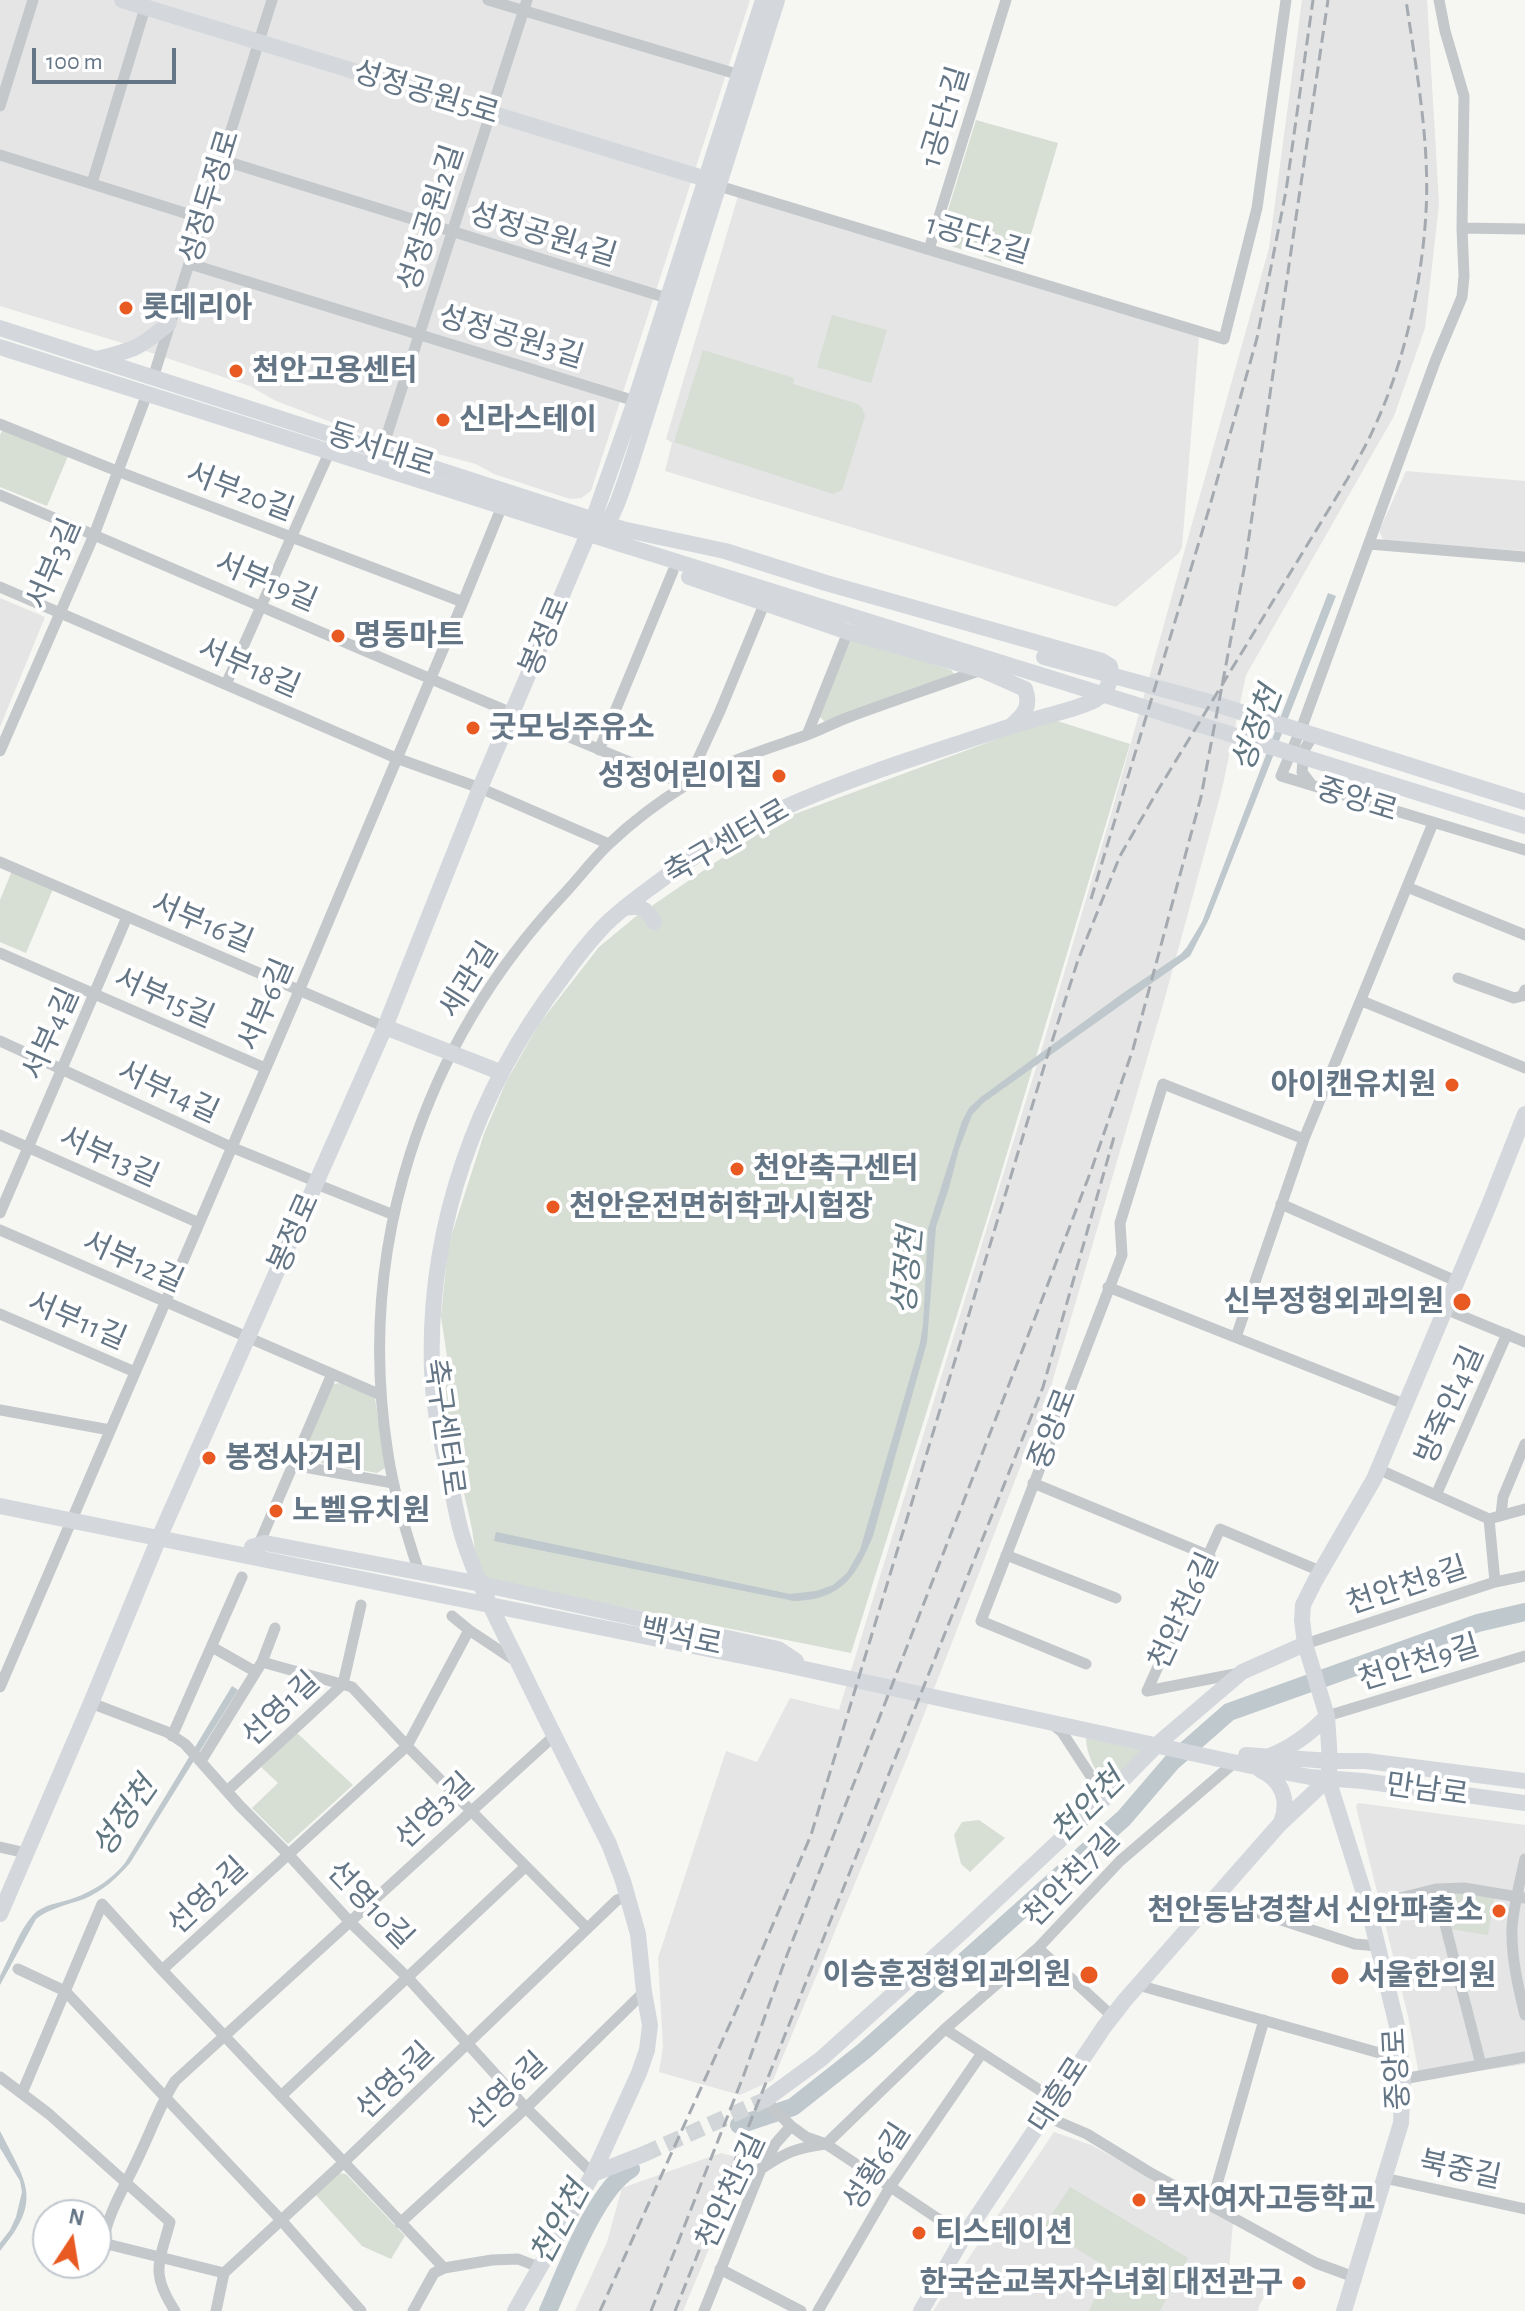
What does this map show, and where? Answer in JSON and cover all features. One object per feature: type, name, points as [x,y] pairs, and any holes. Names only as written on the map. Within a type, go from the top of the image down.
[{"type":"street","points":[[0,106],[33,0]]},
{"type":"street","name":"성정공원5로","points":[[122,0],[712,182]]},
{"type":"street","name":"성정두정로","points":[[150,386],[272,0]]},
{"type":"street","points":[[488,0],[525,6],[740,75]]},
{"type":"street","name":"봉정로","points":[[0,1914],[159,1538],[385,1027],[480,788],[582,550],[604,531],[631,464],[763,0]]},
{"type":"street","name":"봉정로","points":[[604,531],[635,401],[667,298],[777,0]]},
{"type":"street","name":"1공단1길","points":[[929,249],[1006,0]]},
{"type":"street","name":"1공단2길","points":[[712,182],[1224,339],[1257,208],[1286,0]]},
{"type":"street","points":[[1312,786],[1302,772],[1303,724],[1436,359],[1462,297],[1464,96],[1439,0]]},
{"type":"street","name":"성정공원2길","points":[[382,450],[525,6]]},
{"type":"street","points":[[92,183],[145,8]]},
{"type":"street","points":[[0,155],[204,219]]},
{"type":"street","name":"성정공원4길","points":[[222,160],[667,298]]},
{"type":"street","points":[[1462,228],[1525,229]]},
{"type":"street","name":"성정공원3길","points":[[190,264],[635,401]]},
{"type":"street","points":[[97,359],[133,351],[169,323]]},
{"type":"street","name":"동서대로","points":[[0,328],[97,359],[150,386],[330,451],[502,506],[604,531]]},
{"type":"street","name":"동서대로","points":[[0,347],[382,450],[763,587]]},
{"type":"street","name":"서부3길","points":[[0,751],[94,535],[150,386]]},
{"type":"street","name":"서부20길","points":[[0,424],[463,602]]},
{"type":"street","points":[[226,684],[330,451]]},
{"type":"street","name":"서부19길","points":[[0,495],[430,680],[686,785]]},
{"type":"street","name":"서부6길","points":[[0,1687],[299,991],[502,506]]},
{"type":"street","points":[[604,531],[673,571],[763,587],[1206,701],[1525,802]]},
{"type":"street","name":"축구센터로","points":[[515,2311],[593,2174],[639,2073],[647,2050],[650,2025],[638,1934],[623,1881],[609,1844],[481,1584],[461,1534],[442,1441],[435,1401],[432,1347],[440,1256],[461,1166],[472,1134],[500,1072],[526,1028],[585,946],[624,908],[689,860],[737,829],[787,804],[859,776],[1080,706],[1100,697],[1112,673],[1110,666],[1102,661],[826,583],[725,551],[604,531]]},
{"type":"street","points":[[1369,544],[1525,557]]},
{"type":"street","points":[[599,750],[673,571]]},
{"type":"street","name":"서부18길","points":[[0,587],[396,758],[480,788],[609,844]]},
{"type":"street","points":[[763,587],[848,632],[982,670],[1025,689],[1028,700],[1025,714],[1011,726]]},
{"type":"street","points":[[763,587],[970,653],[1147,717],[1522,833]]},
{"type":"street","points":[[686,785],[720,711],[763,587]]},
{"type":"street","points":[[807,735],[848,632]]},
{"type":"street","name":"세관길","points":[[419,1572],[393,1483],[381,1395],[380,1342],[387,1245],[413,1143],[433,1090],[489,988],[531,929],[609,844],[686,785],[740,757],[982,670]]},
{"type":"street","points":[[1094,672],[1525,814]]},
{"type":"street","points":[[1303,724],[1525,795]]},
{"type":"street","name":"중앙로","points":[[1303,724],[1281,776],[1525,850]]},
{"type":"street","points":[[1304,750],[1311,739],[1330,732]]},
{"type":"street","name":"중앙로","points":[[1236,1337],[1304,1139],[1433,823]]},
{"type":"street","name":"서부16길","points":[[0,862],[385,1027]]},
{"type":"street","points":[[1407,887],[1525,935]]},
{"type":"street","points":[[624,908],[637,905],[647,910],[654,922]]},
{"type":"street","name":"서부4길","points":[[0,1213],[127,917]]},
{"type":"street","name":"서부15길","points":[[0,953],[265,1068]]},
{"type":"street","points":[[1458,978],[1514,998],[1522,996],[1525,990]]},
{"type":"street","points":[[1362,1001],[1525,1068]]},
{"type":"street","points":[[385,1027],[500,1072]]},
{"type":"street","name":"서부14길","points":[[0,1041],[231,1147],[394,1215]]},
{"type":"street","name":"중앙로","points":[[1210,1556],[1033,1483],[1122,1255],[1120,1223],[1163,1084],[1304,1139]]},
{"type":"street","points":[[841,1674],[1328,1779],[1327,1716],[1307,1650],[1303,1605],[1378,1469],[1525,1114]]},
{"type":"street","name":"서부13길","points":[[0,1135],[199,1223]]},
{"type":"street","points":[[1281,1204],[1456,1281]]},
{"type":"street","name":"서부12길","points":[[0,1230],[381,1395]]},
{"type":"street","points":[[1108,1287],[1404,1404]]},
{"type":"street","points":[[1445,1309],[1525,1342]]},
{"type":"street","name":"서부11길","points":[[0,1314],[135,1372]]},
{"type":"street","name":"방죽안4길","points":[[1436,1495],[1507,1334]]},
{"type":"street","points":[[332,1374],[253,1550],[258,1565],[495,1617],[694,1656],[777,1663]]},
{"type":"street","points":[[0,1410],[110,1430]]},
{"type":"street","points":[[1501,1515],[1503,1497],[1525,1444]]},
{"type":"street","points":[[293,1465],[393,1483]]},
{"type":"street","points":[[1378,1469],[1489,1519],[1525,1509]]},
{"type":"street","points":[[1033,1483],[981,1621],[1086,1664]]},
{"type":"street","points":[[0,1506],[159,1538],[253,1550],[520,1607]]},
{"type":"street","points":[[1489,1519],[1495,1582]]},
{"type":"street","name":"천안천6길","points":[[1307,1650],[1242,1672],[1147,1691],[1220,1529],[1320,1571]]},
{"type":"street","points":[[253,1550],[280,1546],[481,1584],[778,1649],[796,1661]]},
{"type":"street","points":[[1006,1555],[1116,1598]]},
{"type":"street","name":"천안천8길","points":[[1307,1650],[1495,1582],[1525,1576]]},
{"type":"street","points":[[172,1736],[242,1577]]},
{"type":"street","name":"선영1길","points":[[227,1791],[343,1684],[361,1605]]},
{"type":"street","name":"백석로","points":[[520,1607],[796,1661],[841,1674]]},
{"type":"street","name":"백석로","points":[[520,1607],[841,1674]]},
{"type":"street","points":[[452,1616],[518,1663]]},
{"type":"street","points":[[201,1761],[259,1667],[275,1628]]},
{"type":"street","name":"선영2길","points":[[22,2093],[102,1904],[162,1970],[407,1746],[469,1630]]},
{"type":"street","points":[[212,1647],[259,1667],[352,1687],[587,1928]]},
{"type":"street","name":"천안천9길","points":[[1327,1716],[1525,1656]]},
{"type":"street","name":"천안천6길","points":[[767,2102],[821,2059],[962,1932],[1161,1741],[1242,1672]]},
{"type":"street","points":[[951,1698],[1052,1723],[1071,1733],[1146,1739]]},
{"type":"street","name":"선영10길","points":[[91,1703],[185,1744],[350,1922],[408,1978],[526,2108],[593,2174]]},
{"type":"street","points":[[1244,1760],[1284,1750],[1312,1732],[1327,1716]]},
{"type":"street","points":[[1071,1733],[1105,1798]]},
{"type":"street","name":"선영3길","points":[[161,2256],[103,2243],[112,2208],[175,2081],[554,1736]]},
{"type":"street","points":[[1244,1760],[1330,1761]]},
{"type":"street","points":[[1244,1760],[1276,1780],[1281,1789],[1285,1806],[1279,1825]]},
{"type":"street","name":"천안천7길","points":[[826,2144],[945,2029],[1038,1948],[1120,1861],[1244,1760]]},
{"type":"street","name":"만남로","points":[[1330,1761],[1366,1761],[1525,1781]]},
{"type":"street","points":[[1406,1787],[1398,1783],[1395,1775],[1400,1768],[1408,1766]]},
{"type":"street","name":"중앙로","points":[[1328,1779],[1368,1906],[1397,2026],[1403,2079],[1401,2123],[1344,2311]]},
{"type":"street","name":"만남로","points":[[1328,1779],[1525,1803]]},
{"type":"street","name":"대흥로","points":[[921,2311],[964,2236],[1112,2016],[1279,1825],[1328,1779]]},
{"type":"street","points":[[0,1847],[26,1853]]},
{"type":"street","points":[[1525,1859],[1521,1898],[1512,1931],[1525,2015]]},
{"type":"street","points":[[281,2096],[525,1867]]},
{"type":"street","points":[[1368,1906],[1436,1889],[1464,1888],[1521,1898]]},
{"type":"street","points":[[1436,1889],[1481,2065]]},
{"type":"street","points":[[1219,1895],[1241,1907],[1355,1944],[1378,1946]]},
{"type":"street","name":"선영5길","points":[[224,2273],[587,1928],[617,1900],[626,1897]]},
{"type":"street","points":[[1512,1931],[1525,1935]]},
{"type":"street","points":[[1038,1948],[1112,2016]]},
{"type":"street","points":[[18,1969],[65,1991],[281,2220],[361,2311]]},
{"type":"street","points":[[162,1970],[444,2268]]},
{"type":"street","points":[[1138,1985],[1401,2059]]},
{"type":"street","name":"선영6길","points":[[400,2223],[526,2108],[644,1992]]},
{"type":"street","points":[[1211,2205],[1264,2020]]},
{"type":"street","points":[[945,2029],[1055,2100]]},
{"type":"street","name":"성황6길","points":[[818,2311],[890,2187],[982,2053]]},
{"type":"street","points":[[1403,2079],[1525,2057]]},
{"type":"street","points":[[1,2077],[49,2114],[170,2222],[157,2277],[163,2294],[175,2311]]},
{"type":"street","name":"천안천5길","points":[[704,2311],[761,2169],[790,2125],[767,2102]]},
{"type":"street","points":[[1045,2116],[1087,2134],[1149,2172],[1316,2263],[1354,2277]]},
{"type":"street","points":[[790,2125],[806,2137],[826,2144],[964,2236]]},
{"type":"street","points":[[761,2169],[799,2148],[826,2144]]},
{"type":"street","points":[[593,2174],[644,2154]]},
{"type":"street","name":"북중길","points":[[1384,2178],[1525,2209]]},
{"type":"street","points":[[161,2256],[224,2273],[216,2311]]},
{"type":"street","points":[[413,2311],[434,2273],[444,2268],[518,2259],[541,2268]]},
{"type":"street","points":[[720,2269],[801,2311]]},
{"type":"shaded area","points":[[0,0],[750,0],[591,491],[581,498],[570,499],[494,474],[476,464],[362,434],[274,400],[250,386],[0,306]]},
{"type":"shaded area","points":[[1302,0],[1427,0],[1439,204],[1425,328],[1394,416],[1246,675],[1222,789],[1164,1001],[1049,1393],[907,1758],[773,2080],[740,2095],[659,2072],[663,2047],[658,1958],[726,1751],[757,1762],[790,1698],[839,1710],[1108,825],[1269,248]]},
{"type":"shaded area","points":[[976,120],[1058,143],[1021,268],[938,242]]},
{"type":"shaded area","points":[[738,196],[1199,337],[1182,547],[1179,553],[1116,607],[665,471],[672,443],[666,439]]},
{"type":"shaded area","points":[[832,315],[887,330],[871,383],[817,367]]},
{"type":"shaded area","points":[[703,350],[794,378],[793,384],[858,404],[862,408],[865,416],[842,490],[833,494],[674,442]]},
{"type":"shaded area","points":[[3,429],[68,456],[47,506],[0,487],[0,435]]},
{"type":"shaded area","points":[[1406,471],[1525,481],[1525,551],[1384,541],[1379,531]]},
{"type":"shaded area","points":[[1328,593],[1336,596],[1209,919],[1190,956],[983,1103],[972,1115],[936,1227],[927,1342],[873,1536],[853,1574],[836,1591],[810,1600],[794,1601],[494,1541],[496,1532],[790,1594],[833,1585],[847,1573],[860,1550],[920,1343],[928,1229],[962,1121],[969,1108],[981,1097],[1187,947],[1202,922]]},
{"type":"shaded area","points":[[0,598],[45,617],[0,727]]},
{"type":"shaded area","points":[[851,640],[951,670],[954,674],[952,678],[826,723],[820,713]]},
{"type":"shaded area","name":"천안축구센터","points":[[1051,719],[1130,744],[992,1203],[851,1653],[478,1578],[472,1531],[447,1409],[446,1373],[449,1370],[441,1316],[448,1246],[484,1134],[506,1082],[539,1024],[599,947],[634,918],[776,821]]},
{"type":"shaded area","points":[[12,871],[53,889],[26,953],[0,942],[0,900]]},
{"type":"shaded area","points":[[340,1383],[375,1398],[385,1468],[377,1473],[309,1461],[304,1451],[333,1384]]},
{"type":"shaded area","points":[[232,1686],[238,1690],[130,1863],[97,1892],[36,1919],[0,1985],[0,1976],[19,1936],[37,1911],[95,1888],[125,1863]]},
{"type":"shaded area","points":[[297,1733],[353,1785],[288,1844],[252,1808],[278,1783],[261,1767]]},
{"type":"shaded area","points":[[1086,1738],[1143,1750],[1117,1778],[1103,1780],[1091,1760]]},
{"type":"shaded area","points":[[1358,1803],[1525,1825],[1525,2064],[1420,2080],[1408,2016],[1356,1807]]},
{"type":"shaded area","points":[[979,1820],[1005,1838],[970,1872],[961,1864],[954,1835],[962,1822]]},
{"type":"shaded area","points":[[1452,1892],[1494,1898],[1488,1935],[1451,1929],[1442,1894]]},
{"type":"shaded area","points":[[0,2131],[23,2179],[26,2205],[22,2218],[0,2251],[0,2243],[16,2217],[22,2192],[20,2181],[0,2148]]},
{"type":"shaded area","points":[[1054,2132],[1091,2145],[1233,2222],[1229,2270],[1233,2278],[1240,2282],[1248,2283],[1258,2278],[1260,2285],[1268,2290],[1258,2311],[933,2311]]},
{"type":"shaded area","points":[[721,2153],[746,2160],[683,2311],[575,2311],[607,2242],[622,2188]]},
{"type":"shaded area","points":[[339,2173],[346,2174],[405,2236],[391,2259],[362,2246],[315,2194]]},
{"type":"shaded area","points":[[1070,2187],[1188,2258],[1160,2311],[1089,2311],[1108,2268],[1043,2228]]},
{"type":"waterway","name":"천안천","points":[[739,2125],[793,2107],[864,2051],[1124,1818],[1172,1762],[1229,1712],[1478,1623],[1525,1612]]},
{"type":"waterway","name":"천안천","points":[[548,2311],[594,2213],[618,2179],[631,2169]]},
{"type":"tunnel","points":[[644,2154],[765,2100]]},
{"type":"railway","points":[[1091,899],[1209,509],[1257,338],[1286,191],[1313,0]]},
{"type":"railway","points":[[651,2311],[1038,1310],[1133,1049],[1201,797],[1245,564],[1328,0]]},
{"type":"railway","points":[[600,2311],[739,2004],[811,1835],[1047,1057],[1078,960],[1120,856],[1348,478],[1370,436],[1394,378],[1416,295],[1427,185],[1418,79],[1406,0]]},
{"type":"railway","points":[[675,2311],[1043,1387],[1114,1137]]},
{"type":"place","name":"롯데리아","points":[[126,308]]},
{"type":"place","name":"천안고용센터","points":[[236,371]]},
{"type":"place","name":"신라스테이","points":[[443,420]]},
{"type":"place","name":"명동마트","points":[[338,636]]},
{"type":"place","name":"굿모닝주유소","points":[[473,728]]},
{"type":"place","name":"성정어린이집","points":[[779,776]]},
{"type":"place","name":"아이캔유치원","points":[[1452,1085]]},
{"type":"place","name":"천안축구센터","points":[[737,1169]]},
{"type":"place","name":"천안운전면허학과시험장","points":[[553,1207]]},
{"type":"place","name":"신부정형외과의원","points":[[1462,1302]]},
{"type":"place","name":"봉정사거리","points":[[209,1458]]},
{"type":"place","name":"노벨유치원","points":[[276,1511]]},
{"type":"place","name":"천안동남경찰서 신안파출소","points":[[1499,1911]]},
{"type":"place","name":"이승훈정형외과의원","points":[[1089,1975]]},
{"type":"place","name":"서울한의원","points":[[1340,1976]]},
{"type":"place","name":"복자여자고등학교","points":[[1139,2200]]},
{"type":"place","name":"티스테이션","points":[[919,2233]]},
{"type":"place","name":"한국순교복자수녀회 대전관구","points":[[1299,2283]]},
{"type":"water label","name":"성정천","points":[[1257,729]]},
{"type":"water label","name":"성정천","points":[[908,1271]]},
{"type":"water label","name":"성정천","points":[[125,1817]]}]
